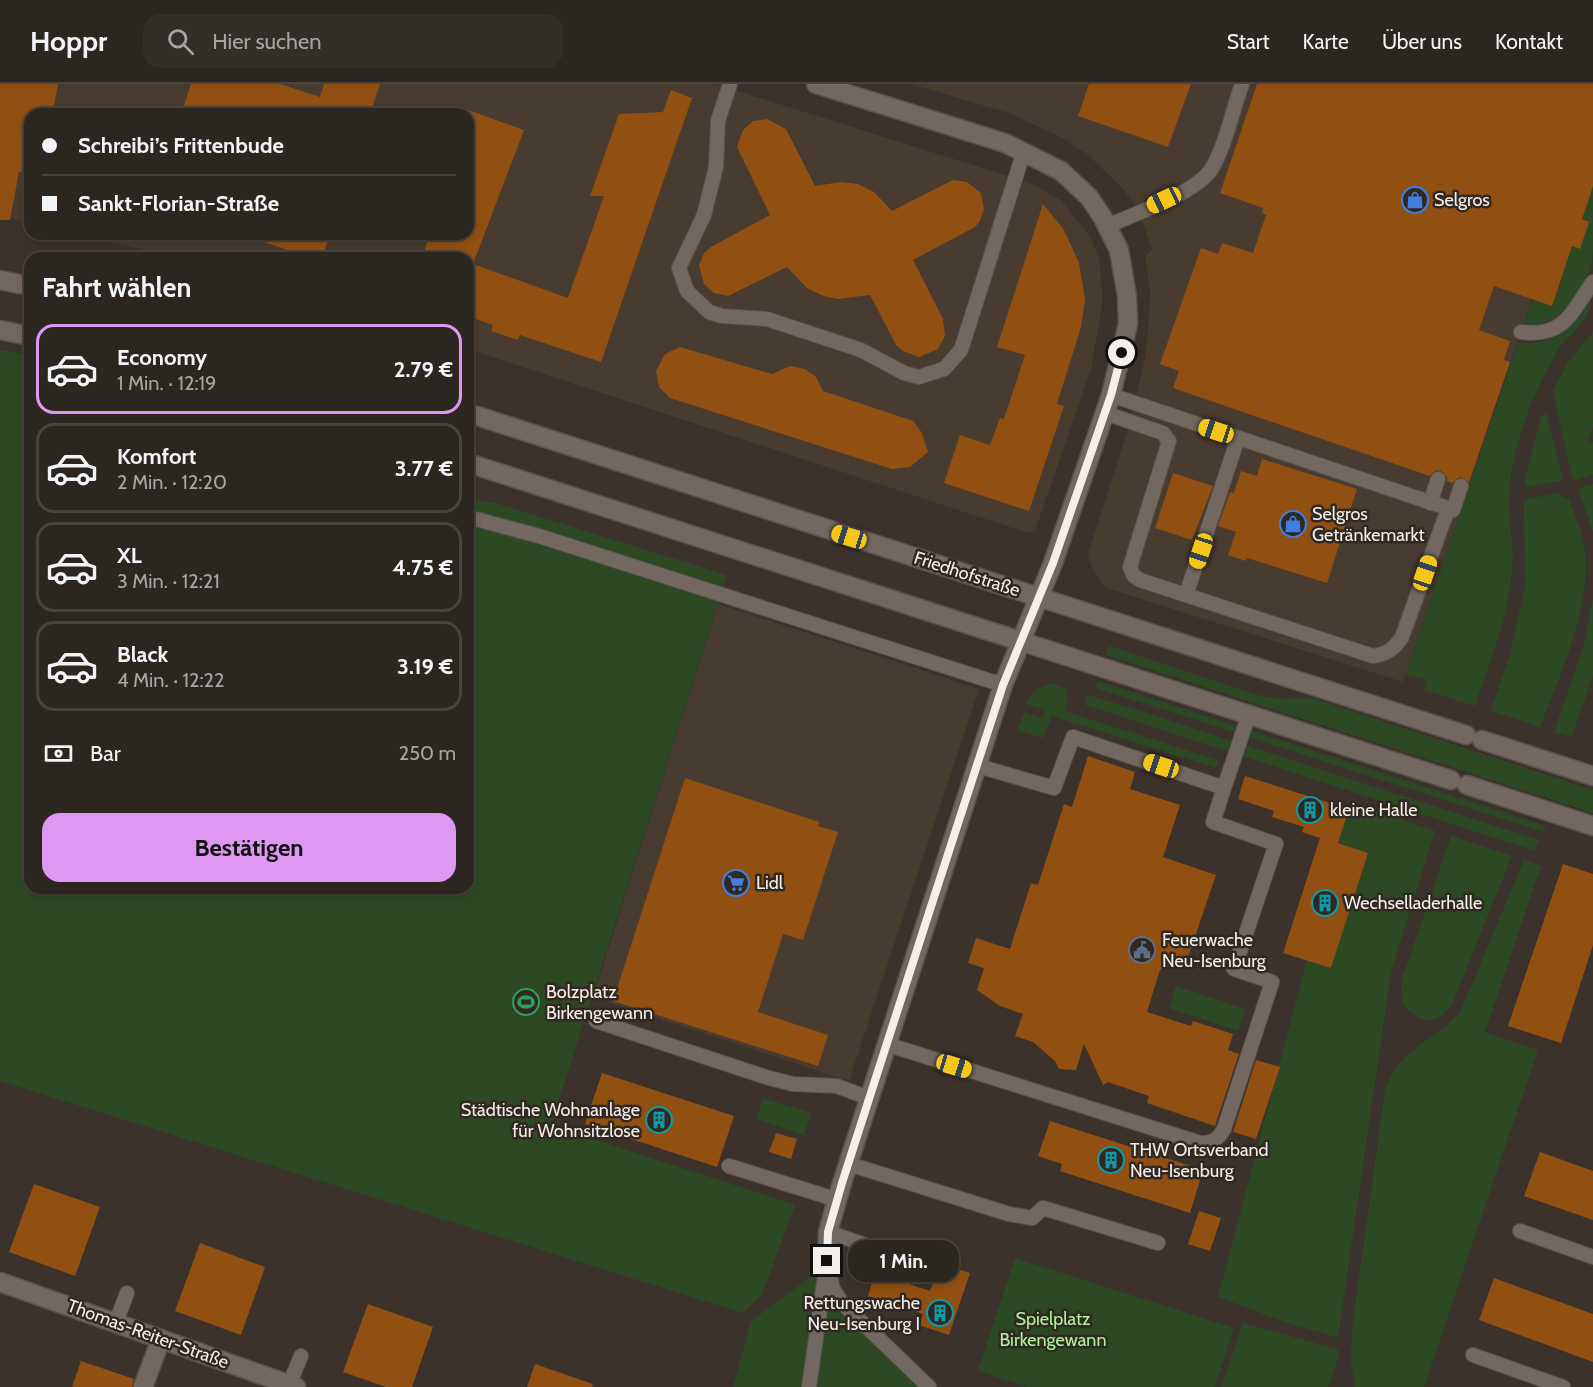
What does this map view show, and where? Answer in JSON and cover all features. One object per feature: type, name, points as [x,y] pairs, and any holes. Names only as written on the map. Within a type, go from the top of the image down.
[{"type":"main road","points":[[816,84],[852,89],[1024,151],[1054,166],[1074,182],[1095,206],[1108,226],[1119,250],[1127,296],[1126,334],[1108,404],[1040,597],[1003,685],[886,1044],[871,1099],[828,1232],[827,1261]]},
{"type":"main road","points":[[0,280],[24,285]]},
{"type":"main road","points":[[0,330],[24,335]]},
{"type":"main road","name":"Friedhofstraße","points":[[474,415],[1593,776]]},
{"type":"main road","points":[[474,465],[1593,826]]},
{"type":"main road","name":"Thomas-Reiter-Straße","points":[[0,1282],[293,1386]]},
{"type":"main road","points":[[143,1387],[160,1339]]},
{"type":"lane","points":[[730,84],[718,121],[716,167],[704,215],[679,268],[687,291],[709,312],[722,316],[767,319],[861,350],[904,374],[919,377],[944,369],[961,350],[1024,151]]},
{"type":"lane","points":[[1108,226],[1180,192],[1208,174],[1216,160],[1242,84]]},
{"type":"lane","points":[[1521,332],[1533,334],[1558,327],[1568,319],[1593,282]]},
{"type":"lane","points":[[1108,404],[1238,438],[1448,509],[1453,510],[1461,486]]},
{"type":"lane","points":[[1108,404],[1162,433],[1169,441],[1130,567],[1133,575],[1140,580],[1186,596],[1373,656],[1384,655],[1395,648],[1402,637],[1448,509]]},
{"type":"lane","points":[[1186,596],[1238,438]]},
{"type":"lane","points":[[1430,503],[1438,479]]},
{"type":"lane","points":[[474,518],[550,539],[1003,685]]},
{"type":"lane","points":[[886,1044],[1200,1143],[1210,1143],[1219,1138],[1272,982],[1234,969],[1276,844],[1213,822],[1249,714]]},
{"type":"lane","points":[[978,766],[1054,788],[1073,738],[1224,788]]},
{"type":"lane","points":[[596,1021],[769,1078],[793,1084],[837,1086],[871,1099]]},
{"type":"lane","points":[[849,1164],[1009,1214],[1032,1218],[1043,1208],[1158,1243]]},
{"type":"lane","points":[[729,1166],[838,1200]]},
{"type":"lane","points":[[1520,1231],[1593,1257]]},
{"type":"lane","points":[[828,1232],[935,1269]]},
{"type":"lane","points":[[809,1387],[827,1261]]},
{"type":"lane","points":[[827,1261],[833,1289],[847,1309],[929,1387]]},
{"type":"lane","points":[[116,1322],[127,1293]]},
{"type":"lane","points":[[1473,1355],[1563,1387]]},
{"type":"lane","points":[[293,1386],[301,1356]]},
{"type":"shaded area","points":[[0,84],[716,84],[1033,184],[1062,201],[1091,238],[1099,259],[1103,300],[1091,369],[1035,531],[1025,532],[474,351],[474,252],[154,252],[102,240],[474,240],[474,108],[24,108],[24,222],[0,216]]},
{"type":"shaded area","points":[[911,84],[1593,84],[1589,222],[1580,249],[1572,247],[1552,306],[1532,299],[1403,682],[1110,589],[1101,583],[1090,564],[1088,554],[1128,429],[1145,358],[1150,290],[1145,256],[1152,250],[1143,223],[1124,190],[1087,154],[1064,139],[1012,114]]},
{"type":"shaded area","points":[[718,604],[979,689],[849,1081],[593,997]]},
{"type":"green space","points":[[1593,186],[1593,251],[1587,278],[1572,303],[1563,312],[1538,323],[1524,323],[1533,299],[1553,305],[1572,246],[1580,249],[1589,222],[1582,219]]},
{"type":"green space","points":[[1590,299],[1590,307],[1583,322],[1559,348],[1541,383],[1518,443],[1509,497],[1513,552],[1510,588],[1498,640],[1475,706],[1424,690],[1427,680],[1405,674],[1518,343],[1542,342],[1562,333],[1578,319]]},
{"type":"green space","points":[[1593,332],[1593,426],[1588,441],[1593,443],[1593,475],[1577,480],[1572,478],[1553,391],[1568,362]]},
{"type":"green space","points":[[0,350],[24,355],[24,894],[474,894],[474,499],[495,503],[727,575],[551,1125],[795,1205],[762,1295],[743,1313],[0,1081]]},
{"type":"green space","points":[[1546,412],[1563,478],[1561,481],[1527,487],[1524,484],[1541,417]]},
{"type":"green space","points":[[1593,484],[1593,532],[1579,492],[1583,487]]},
{"type":"green space","points":[[1557,493],[1570,501],[1584,545],[1586,568],[1580,615],[1566,661],[1540,727],[1491,711],[1510,654],[1525,587],[1524,500]]},
{"type":"green space","points":[[1593,597],[1593,675],[1572,737],[1554,732],[1584,645]]},
{"type":"green space","points":[[1109,646],[1258,695],[1281,699],[1312,698],[1593,790],[1593,813],[1106,655]]},
{"type":"green space","points":[[1098,681],[1546,826],[1543,832],[1096,688]]},
{"type":"green space","points":[[1052,683],[1066,689],[1068,700],[1064,711],[1218,760],[1216,768],[1052,716],[1043,738],[1018,730],[1024,712],[1043,718],[1045,710],[1026,704],[1032,693],[1036,692],[1034,690]]},
{"type":"green space","points":[[1087,694],[1539,840],[1535,851],[1085,705]]},
{"type":"green space","points":[[1351,803],[1435,831],[1391,972],[1338,1338],[1282,1321],[1218,1297],[1307,960],[1331,968],[1368,853],[1338,843]]},
{"type":"green space","points":[[1451,836],[1512,856],[1454,1000],[1442,1015],[1429,1020],[1416,1016],[1402,1003],[1401,982]]},
{"type":"green space","points":[[1524,860],[1541,866],[1485,1032],[1538,1050],[1424,1387],[1355,1387],[1351,1363],[1352,1328],[1385,1090],[1392,1074],[1401,1062],[1442,1030],[1461,1010]]},
{"type":"green space","points":[[1176,986],[1245,1009],[1238,1031],[1169,1008]]},
{"type":"green space","points":[[763,1098],[811,1113],[804,1135],[756,1119]]},
{"type":"green space","name":"Spielplatz Birkengewann","points":[[1015,1258],[1234,1328],[1215,1387],[1027,1387],[978,1371]]},
{"type":"green space","points":[[817,1272],[821,1272],[834,1304],[919,1387],[733,1387],[751,1321]]},
{"type":"green space","points":[[1243,1323],[1337,1349],[1339,1355],[1328,1387],[1221,1387]]},
{"type":"building","points":[[0,84],[58,84],[53,108],[24,108],[24,173],[19,172],[10,220],[0,220]]},
{"type":"building","points":[[191,84],[280,84],[320,97],[324,84],[380,84],[372,108],[183,108]]},
{"type":"building","points":[[1089,84],[1191,84],[1168,147],[1078,116]]},
{"type":"building","points":[[1257,84],[1593,84],[1593,186],[1582,219],[1589,222],[1580,249],[1572,246],[1552,306],[1494,286],[1479,330],[1510,341],[1504,360],[1510,362],[1469,482],[1460,477],[1452,483],[1447,481],[1447,477],[1441,471],[1436,470],[1430,476],[1173,388],[1179,371],[1160,364],[1201,248],[1218,254],[1222,243],[1253,253],[1266,215],[1262,213],[1263,208],[1220,193]]},
{"type":"building","points":[[671,90],[692,98],[601,362],[520,335],[518,340],[491,331],[493,325],[474,318],[474,264],[568,298],[604,196],[590,196],[619,114],[663,112]]},
{"type":"building","points":[[474,112],[524,130],[474,261],[474,252],[424,252],[428,240],[474,240]]},
{"type":"building","points":[[767,119],[786,129],[815,186],[841,182],[858,184],[874,192],[892,211],[953,180],[967,182],[981,193],[984,208],[980,221],[975,227],[913,260],[943,319],[945,336],[938,349],[919,357],[903,351],[896,345],[870,295],[838,299],[824,296],[808,289],[787,267],[728,296],[714,293],[704,284],[699,265],[704,253],[770,215],[737,147],[743,130],[753,121]]},
{"type":"building","points":[[1043,204],[1064,230],[1079,263],[1085,299],[1081,327],[1057,404],[1064,406],[1029,511],[944,483],[960,435],[990,445],[1000,418],[1004,419],[1025,355],[997,347]]},
{"type":"building","points":[[258,240],[328,240],[324,252],[294,252]]},
{"type":"building","points":[[680,347],[772,374],[790,366],[805,369],[816,377],[823,391],[913,421],[922,433],[928,452],[910,467],[892,469],[670,398],[659,387],[656,371],[665,354]]},
{"type":"building","name":"Selgros Getränkemarkt","points":[[1262,459],[1357,489],[1327,583],[1247,558],[1246,561],[1228,555],[1236,532],[1218,526],[1230,492],[1234,493],[1241,471],[1257,476]]},
{"type":"building","points":[[1173,473],[1213,486],[1192,540],[1155,528]]},
{"type":"building","points":[[1088,756],[1135,772],[1130,789],[1180,805],[1163,857],[1216,875],[1187,960],[1160,970],[1147,1012],[1191,1026],[1193,1021],[1233,1034],[1228,1050],[1239,1054],[1215,1126],[1147,1103],[1149,1096],[1108,1082],[1103,1085],[1084,1044],[1076,1070],[1059,1069],[1055,1061],[1033,1042],[1015,1036],[1023,1014],[1000,1006],[977,990],[984,968],[968,963],[976,938],[1010,949],[1031,883],[1038,885],[1064,804],[1072,807]]},
{"type":"building","name":"Wechselladerhalle","points":[[1245,776],[1349,809],[1338,843],[1368,853],[1331,968],[1283,953],[1320,838],[1302,832],[1304,827],[1272,817],[1274,811],[1238,799]]},
{"type":"building","name":"Lidl","points":[[685,778],[819,822],[818,826],[838,832],[803,940],[783,934],[758,1012],[828,1035],[818,1066],[613,1001]]},
{"type":"building","points":[[1563,864],[1593,874],[1593,945],[1561,1043],[1508,1026]]},
{"type":"building","points":[[1256,1060],[1280,1067],[1256,1139],[1233,1132]]},
{"type":"building","name":"Städtische Wohnanlage für Wohnsitzlose","points":[[602,1073],[734,1116],[717,1167],[585,1124]]},
{"type":"building","name":"THW Ortsverband Neu-Isenburg","points":[[1050,1121],[1203,1170],[1190,1213],[1060,1171],[1062,1164],[1038,1156]]},
{"type":"building","points":[[776,1133],[797,1139],[791,1159],[769,1152]]},
{"type":"building","points":[[1540,1152],[1593,1171],[1593,1220],[1524,1196]]},
{"type":"building","points":[[34,1184],[100,1207],[75,1276],[9,1252]]},
{"type":"building","points":[[1199,1211],[1221,1218],[1210,1251],[1188,1244]]},
{"type":"building","points":[[200,1243],[265,1267],[241,1335],[175,1311]]},
{"type":"building","points":[[942,1264],[970,1273],[949,1335],[919,1325],[923,1314],[868,1296],[875,1273],[930,1291],[935,1278],[943,1272]]},
{"type":"building","points":[[1494,1278],[1593,1314],[1593,1362],[1479,1320]]},
{"type":"building","points":[[368,1304],[433,1327],[412,1387],[386,1387],[343,1372]]},
{"type":"building","points":[[81,1361],[134,1379],[132,1387],[72,1387]]},
{"type":"building","points":[[535,1364],[593,1384],[592,1387],[527,1387]]},
{"type":"place","name":"Selgros","points":[[1415,200]]},
{"type":"place","name":"Selgros Getränkemarkt","points":[[1293,524]]},
{"type":"place","name":"kleine Halle","points":[[1310,810]]},
{"type":"place","name":"Lidl","points":[[736,883]]},
{"type":"place","name":"Wechselladerhalle","points":[[1325,903]]},
{"type":"place","name":"Feuerwache Neu-Isenburg","points":[[1142,950]]},
{"type":"place","name":"Bolzplatz Birkengewann","points":[[526,1002]]},
{"type":"place","name":"Städtische Wohnanlage für Wohnsitzlose","points":[[659,1120]]},
{"type":"place","name":"THW Ortsverband Neu-Isenburg","points":[[1111,1160]]},
{"type":"place","name":"Rettungswache Neu-Isenburg I","points":[[940,1313]]},
{"type":"route","points":[[827,1261],[828,1232],[871,1099],[886,1044],[1003,685],[1053,563],[1096,441],[1122,353]]}]
